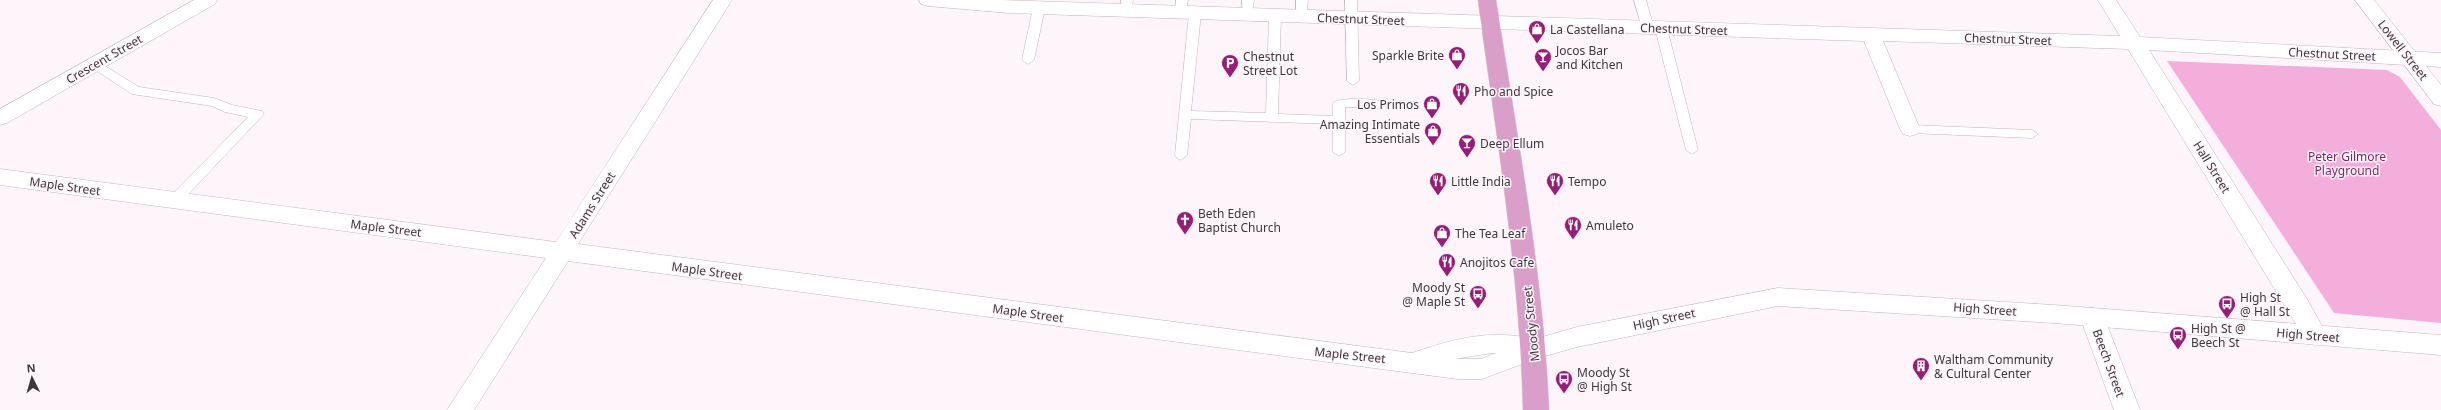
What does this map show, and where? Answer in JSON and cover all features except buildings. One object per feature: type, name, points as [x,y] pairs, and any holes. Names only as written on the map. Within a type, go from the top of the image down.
[{"type":"main road","name":"Moody Street","points":[[1487,0],[1526,274],[1534,349],[1536,410]]},
{"type":"street","name":"Crescent Street","points":[[0,118],[208,0]]},
{"type":"street","name":"Adams Street","points":[[460,410],[563,252],[723,0]]},
{"type":"street","name":"Chestnut Street","points":[[928,0],[1010,4],[1039,8],[1127,6],[1186,9],[1248,8],[1275,16],[1302,9],[1352,19],[2134,43],[2441,60]]},
{"type":"street","name":"Hall Street","points":[[2106,0],[2316,335]]},
{"type":"street","name":"Lowell Street","points":[[2364,0],[2441,99]]},
{"type":"street","points":[[1871,35],[1910,129]]},
{"type":"street","name":"Maple Street","points":[[0,177],[1306,350],[1415,362],[1457,369],[1482,369],[1534,349]]},
{"type":"street","name":"High Street","points":[[1534,349],[1577,336],[1778,297],[2092,317],[2441,345]]},
{"type":"street","name":"Beech Street","points":[[2092,317],[2126,410]]},
{"type":"lane","points":[[1351,0],[1353,81]]},
{"type":"lane","points":[[1640,0],[1654,28],[1692,150]]},
{"type":"lane","points":[[1028,60],[1039,8]]},
{"type":"lane","points":[[1181,155],[1185,115],[1186,9]]},
{"type":"lane","points":[[1272,118],[1275,16]]},
{"type":"lane","points":[[95,64],[136,91],[214,102],[229,109],[258,114],[175,200]]},
{"type":"lane","points":[[1339,152],[1339,103],[1381,104]]},
{"type":"lane","points":[[1185,115],[1339,120]]},
{"type":"lane","points":[[1910,129],[2032,134]]},
{"type":"green space","name":"Peter Gilmore Playground","points":[[2167,61],[2387,70],[2400,77],[2441,130],[2441,323],[2334,313]]},
{"type":"place","name":"La Castellana","points":[[1537,44]]},
{"type":"place","name":"Sparkle Brite","points":[[1457,70]]},
{"type":"place","name":"Jocos Bar and Kitchen","points":[[1543,72]]},
{"type":"place","name":"Chestnut Street Lot","points":[[1230,78]]},
{"type":"place","name":"Pho and Spice","points":[[1461,106]]},
{"type":"place","name":"Los Primos","points":[[1432,119]]},
{"type":"place","name":"Amazing Intimate Essentials","points":[[1433,146]]},
{"type":"place","name":"Deep Ellum","points":[[1467,158]]},
{"type":"place","name":"Little India","points":[[1438,196]]},
{"type":"place","name":"Tempo","points":[[1555,196]]},
{"type":"place","name":"Beth Eden Baptist Church","points":[[1185,235]]},
{"type":"place","name":"Amuleto","points":[[1573,240]]},
{"type":"place","name":"The Tea Leaf","points":[[1442,248]]},
{"type":"place","name":"Anojitos Cafe","points":[[1447,277]]},
{"type":"place","name":"Moody St @ Maple St","points":[[1478,309]]},
{"type":"place","name":"High St @ Hall St","points":[[2227,319]]},
{"type":"place","name":"High St @ Beech St","points":[[2178,350]]},
{"type":"place","name":"Waltham Community & Cultural Center","points":[[1921,381]]},
{"type":"place","name":"Moody St @ High St","points":[[1564,394]]}]
